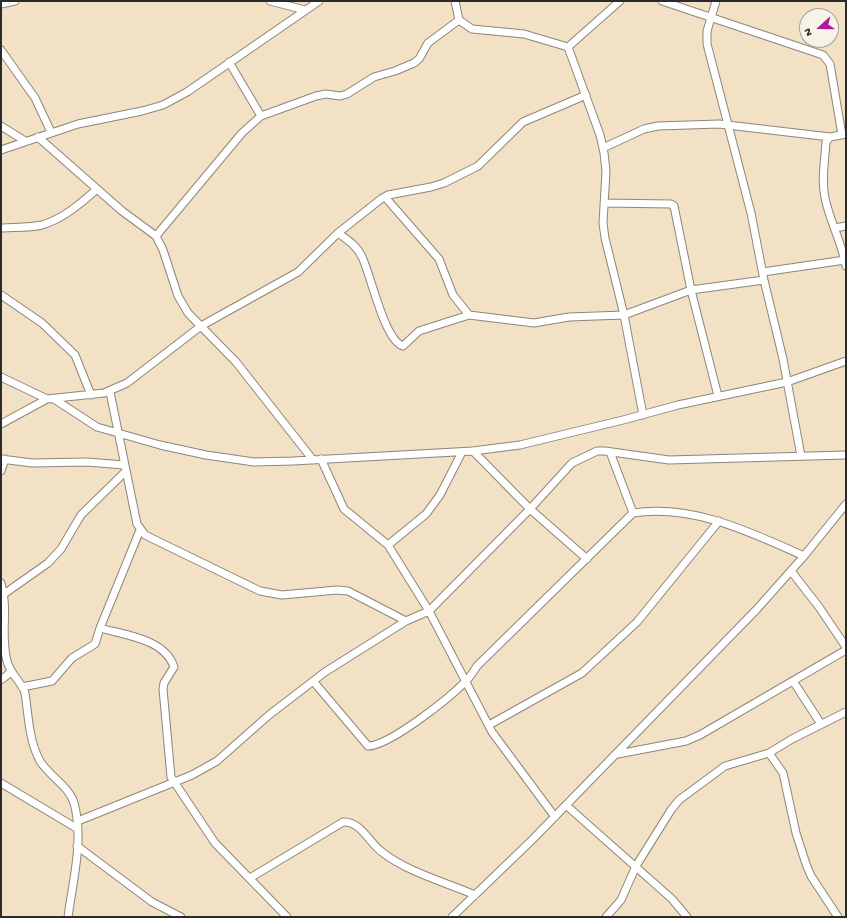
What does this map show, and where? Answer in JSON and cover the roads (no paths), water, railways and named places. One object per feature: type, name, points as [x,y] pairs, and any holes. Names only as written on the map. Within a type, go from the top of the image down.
[{"type":"street","points":[[1,4],[15,1]]},
{"type":"street","points":[[270,1],[305,10]]},
{"type":"street","points":[[1,150],[78,124],[142,111],[163,105],[188,92],[229,62],[319,1]]},
{"type":"street","points":[[455,1],[459,20],[472,29],[524,34],[568,47]]},
{"type":"street","points":[[568,47],[620,1]]},
{"type":"street","points":[[603,148],[644,129],[658,126],[720,124],[830,137],[844,134],[830,64],[823,55],[662,1]]},
{"type":"street","points":[[716,1],[707,31],[707,44],[751,213],[764,280],[783,359],[801,456]]},
{"type":"street","points":[[156,236],[242,133],[261,116],[316,96],[326,94],[340,96],[347,94],[374,76],[395,71],[414,63],[419,59],[428,43],[459,20]]},
{"type":"street","points":[[568,47],[586,95],[603,148],[606,171],[604,203],[605,238],[624,315],[643,415]]},
{"type":"street","points":[[1,50],[35,98],[51,132]]},
{"type":"street","points":[[229,62],[261,116]]},
{"type":"street","points":[[1,424],[50,399],[110,392],[139,376],[201,326],[293,276],[338,233],[385,197],[438,185],[478,166],[523,122],[586,95]]},
{"type":"street","points":[[1,126],[25,141]]},
{"type":"street","points":[[38,137],[96,190],[156,236],[163,250],[178,296],[188,313],[236,362],[313,460]]},
{"type":"street","points":[[763,272],[846,264],[826,204],[824,187],[826,142],[830,137]]},
{"type":"street","points":[[1,228],[40,226],[50,222],[64,216],[96,190]]},
{"type":"street","points":[[385,197],[439,259],[454,295],[469,315]]},
{"type":"street","points":[[604,203],[671,204],[674,206],[691,290],[718,396]]},
{"type":"street","points":[[835,228],[846,226]]},
{"type":"street","points":[[338,233],[354,244],[363,257],[384,322],[400,345],[405,345],[418,331],[469,315],[534,323],[570,317],[624,315],[691,290],[764,280]]},
{"type":"street","points":[[1,295],[42,324],[75,355],[91,395]]},
{"type":"street","points":[[1,377],[50,399],[97,427],[119,434],[206,455],[254,462],[462,452],[520,444],[718,396],[787,382],[846,361]]},
{"type":"street","points":[[110,392],[119,434],[124,468],[137,524],[140,530],[146,535],[260,591],[282,595],[337,590],[348,591],[406,621]]},
{"type":"street","points":[[472,451],[530,509],[587,559]]},
{"type":"street","points":[[78,821],[192,775],[217,761],[269,715],[313,681],[406,621],[429,611],[530,509],[572,463],[597,451],[669,460],[846,456]]},
{"type":"street","points":[[388,545],[426,514],[440,495],[462,452]]},
{"type":"street","points":[[610,452],[633,513]]},
{"type":"street","points":[[1,471],[3,459],[32,463],[87,462],[124,468]]},
{"type":"street","points":[[321,459],[344,509],[388,545],[429,611],[489,725],[555,817]]},
{"type":"street","points":[[4,594],[48,563],[60,549],[81,515],[124,468]]},
{"type":"street","points":[[452,917],[567,806],[757,609],[804,556],[846,504]]},
{"type":"street","points":[[313,681],[368,746],[379,745],[428,713],[466,682],[477,666],[633,513],[684,513],[719,521],[804,556]]},
{"type":"street","points":[[489,725],[582,673],[637,622],[719,521]]},
{"type":"street","points":[[22,687],[52,681],[72,658],[95,644],[100,628],[140,530]]},
{"type":"street","points":[[791,571],[819,607],[846,647]]},
{"type":"street","points":[[1,583],[4,594],[4,641],[7,661],[11,672],[24,691],[34,748],[47,771],[67,791],[73,801],[78,821],[77,846],[68,917]]},
{"type":"street","points":[[100,628],[153,644],[165,651],[169,656],[174,667],[164,683],[163,689],[170,771],[175,782],[215,843],[287,917]]},
{"type":"street","points":[[618,754],[686,741],[700,736],[846,650]]},
{"type":"street","points":[[1,680],[11,672]]},
{"type":"street","points":[[793,681],[821,724]]},
{"type":"street","points":[[606,917],[621,900],[636,866],[671,810],[679,800],[725,766],[769,753],[846,712]]},
{"type":"street","points":[[769,753],[783,772],[796,833],[806,864],[838,917]]},
{"type":"street","points":[[1,783],[78,829]]},
{"type":"street","points":[[567,806],[672,899],[687,917]]},
{"type":"street","points":[[250,878],[342,822],[349,822],[355,824],[380,851],[394,861],[475,895]]},
{"type":"street","points":[[77,846],[152,902],[181,917]]}]
